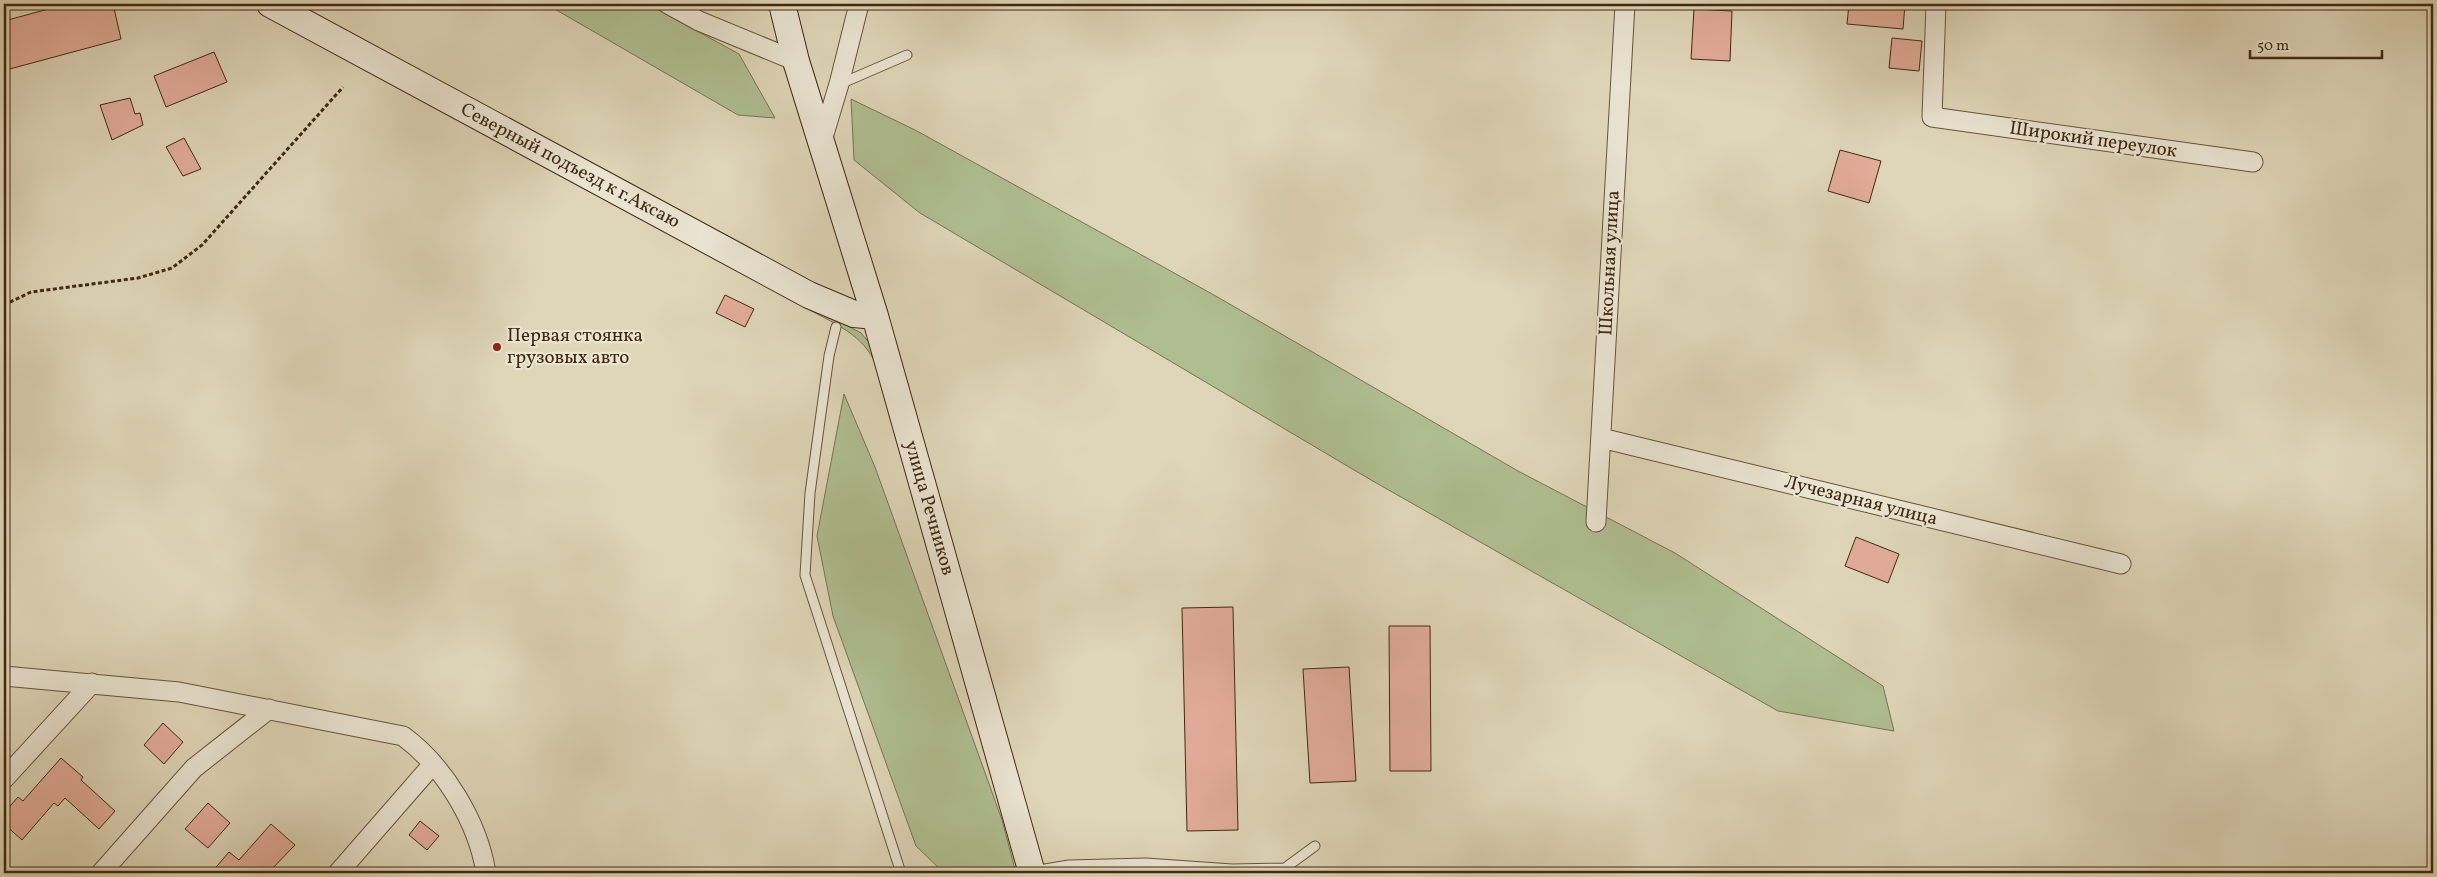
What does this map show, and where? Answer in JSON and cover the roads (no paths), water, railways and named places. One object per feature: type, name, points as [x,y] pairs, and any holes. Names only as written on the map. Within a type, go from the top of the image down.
[{"type":"street","name":"Северный подъезд к г.Аксаю","points":[[270,4],[809,295],[854,314],[875,316]]},
{"type":"street","points":[[668,4],[698,21],[796,61]]},
{"type":"street","name":"улица Речников","points":[[782,4],[796,61],[875,316],[1031,872]]},
{"type":"street","points":[[821,144],[839,84],[859,4]]},
{"type":"street","name":"Школьная улица","points":[[1596,522],[1625,4]]},
{"type":"street","name":"Широкий переулок","points":[[1936,4],[1932,117],[2253,162]]},
{"type":"street","name":"Лучезарная улица","points":[[1601,438],[2121,564]]},
{"type":"street","points":[[4,676],[179,692],[402,736],[419,748],[433,764],[460,803],[473,830],[484,860],[486,873]]},
{"type":"street","points":[[4,779],[92,683]]},
{"type":"street","points":[[101,873],[194,768],[269,709]]},
{"type":"street","points":[[338,873],[433,764]]},
{"type":"lane","points":[[839,84],[906,55]]},
{"type":"lane","points":[[836,327],[829,356],[810,493],[805,575],[901,873]]},
{"type":"lane","points":[[1031,872],[1069,865],[1146,863],[1232,869],[1285,868],[1315,846]]},
{"type":"place","name":"Первая стоянка грузовых авто","points":[[497,347]]}]
